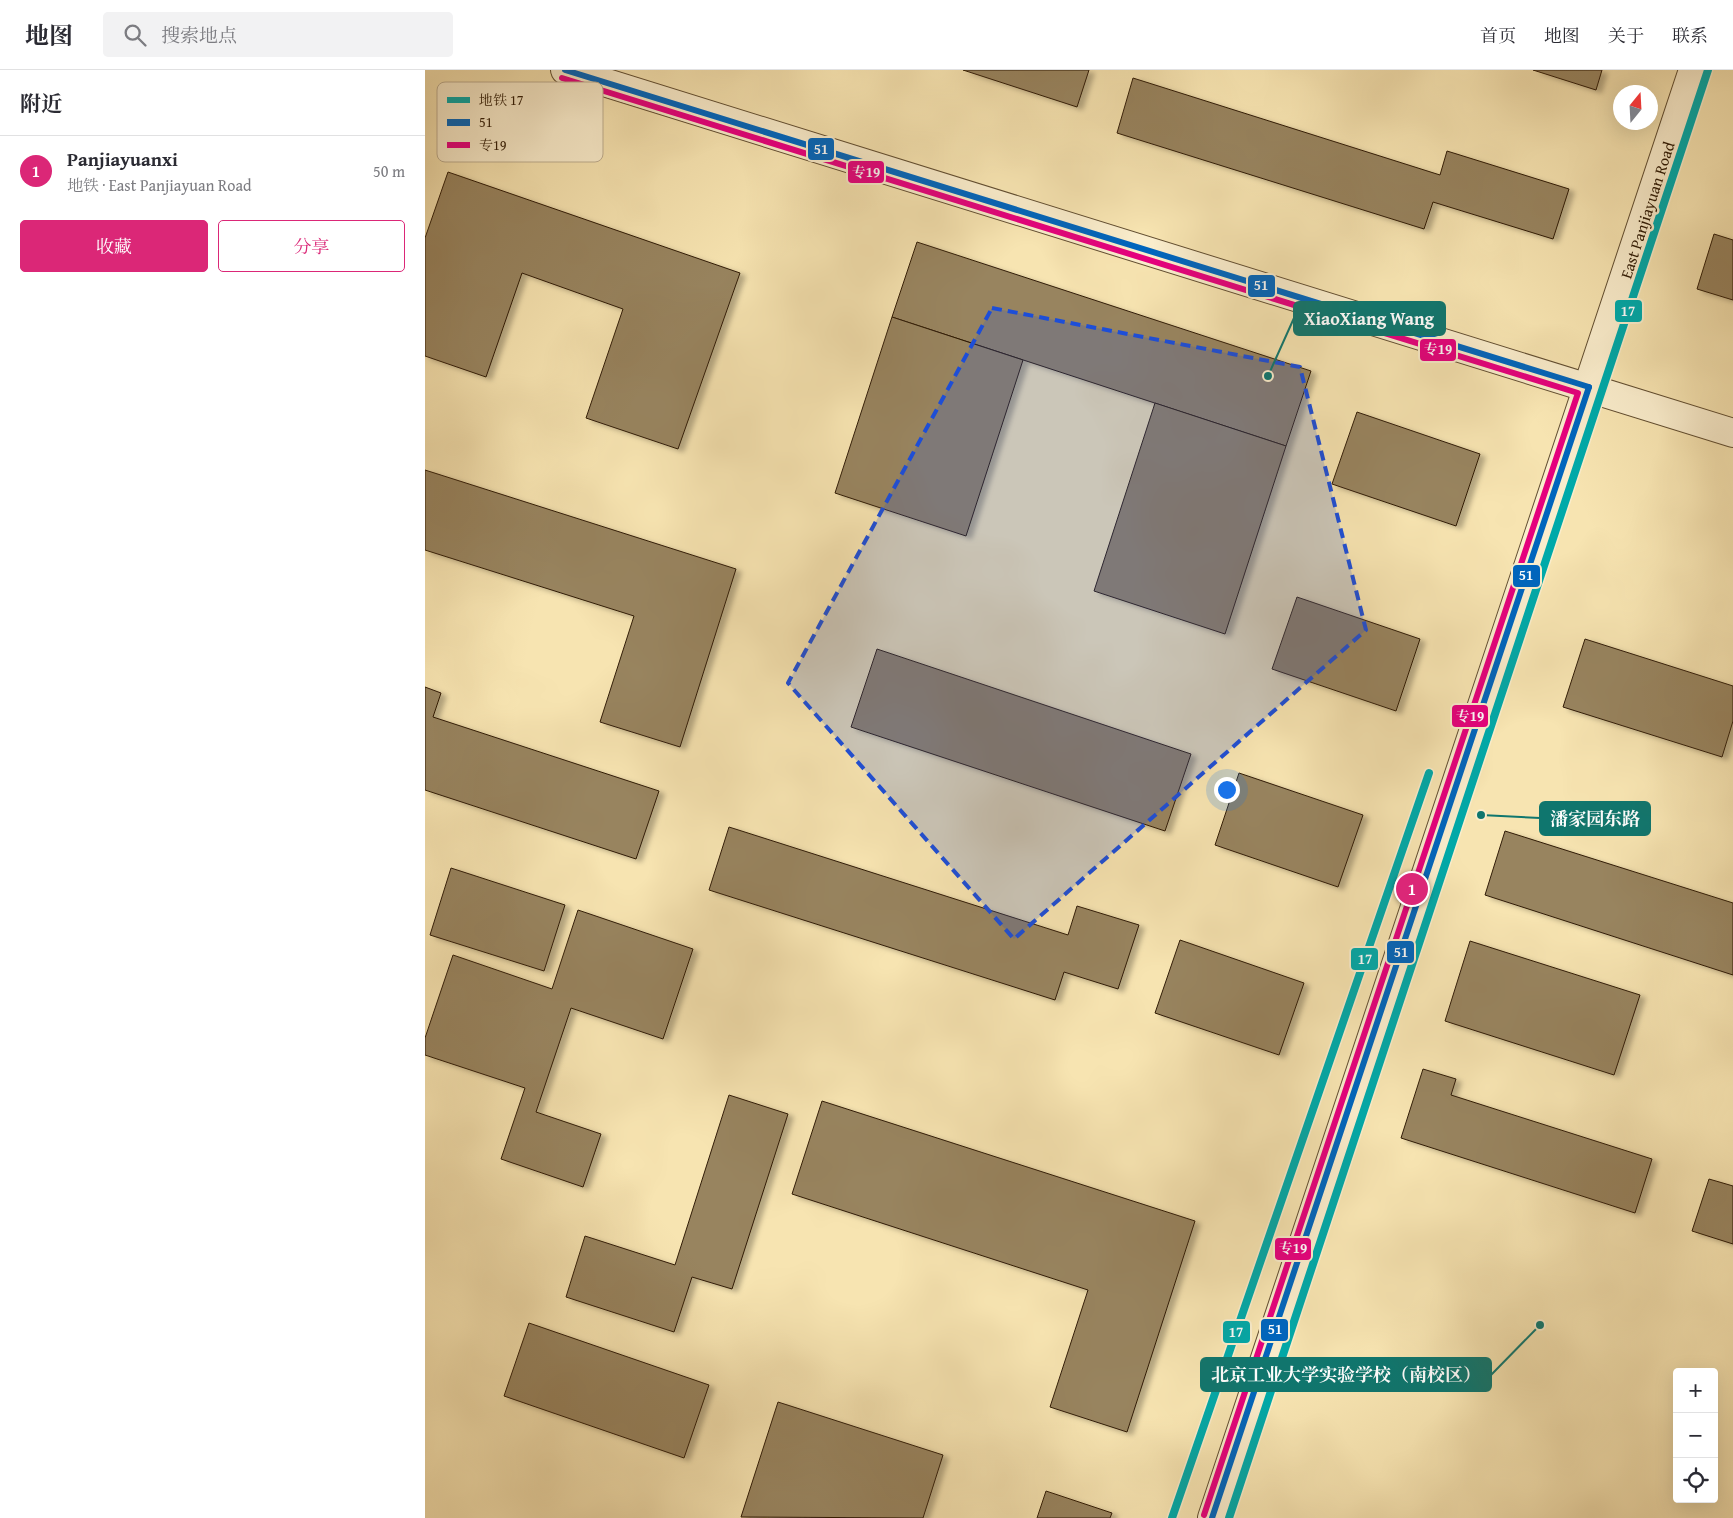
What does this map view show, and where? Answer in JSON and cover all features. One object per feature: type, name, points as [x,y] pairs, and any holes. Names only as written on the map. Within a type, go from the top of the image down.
[{"type":"street","points":[[565,70],[1733,433]]},
{"type":"street","name":"East Panjiayuan Road","points":[[1212,1518],[1693,70]]},
{"type":"highlighted area","points":[[992,308],[1300,367],[1366,630],[1014,939],[788,683]]},
{"type":"building","points":[[963,70],[1089,70],[1077,107]]},
{"type":"building","points":[[1533,70],[1602,70],[1596,90]]},
{"type":"building","points":[[1133,78],[1440,175],[1447,151],[1569,189],[1553,239],[1433,202],[1424,229],[1117,133]]},
{"type":"building","points":[[448,172],[740,273],[678,449],[586,418],[623,309],[522,273],[486,377],[425,356],[425,238]]},
{"type":"building","points":[[1714,234],[1733,240],[1733,300],[1697,289]]},
{"type":"building","points":[[917,242],[1311,371],[1286,446],[892,317]]},
{"type":"building","points":[[892,317],[1023,360],[966,536],[835,493]]},
{"type":"building","points":[[1155,403],[1286,446],[1225,634],[1094,591]]},
{"type":"building","points":[[1357,412],[1480,454],[1456,526],[1332,484]]},
{"type":"building","points":[[425,470],[736,569],[680,747],[600,722],[634,616],[425,550]]},
{"type":"building","points":[[1297,597],[1420,639],[1396,711],[1272,669]]},
{"type":"building","points":[[1585,639],[1733,686],[1733,721],[1722,757],[1563,707]]},
{"type":"building","points":[[877,649],[1191,754],[1165,831],[851,727]]},
{"type":"building","points":[[425,687],[441,693],[433,717],[659,791],[636,859],[425,790]]},
{"type":"building","points":[[1239,773],[1363,815],[1338,887],[1215,845]]},
{"type":"building","points":[[729,827],[1068,935],[1077,906],[1139,925],[1118,989],[1064,972],[1055,1000],[709,890]]},
{"type":"building","points":[[1505,831],[1733,903],[1733,975],[1485,895]]},
{"type":"building","points":[[451,868],[565,905],[544,971],[430,935]]},
{"type":"building","points":[[578,910],[693,949],[663,1039],[571,1008],[536,1112],[601,1134],[583,1187],[501,1159],[525,1088],[425,1055],[425,1038],[453,955],[552,989]]},
{"type":"building","points":[[1180,940],[1304,983],[1279,1055],[1155,1013]]},
{"type":"building","points":[[1470,941],[1640,995],[1614,1075],[1445,1021]]},
{"type":"building","points":[[1423,1069],[1456,1079],[1451,1095],[1652,1159],[1635,1213],[1401,1138]]},
{"type":"building","points":[[729,1095],[788,1114],[732,1289],[692,1277],[674,1332],[566,1297],[585,1236],[675,1265]]},
{"type":"building","points":[[822,1101],[1195,1221],[1127,1432],[1050,1407],[1088,1290],[792,1194]]},
{"type":"building","points":[[1709,1179],[1733,1186],[1733,1244],[1692,1231]]},
{"type":"building","points":[[529,1323],[709,1385],[684,1458],[504,1396]]},
{"type":"building","points":[[778,1402],[943,1455],[923,1518],[741,1517]]},
{"type":"building","points":[[1046,1491],[1112,1513],[1110,1518],[1037,1518]]},
{"type":"metro line","name":"17","points":[[1229,1518],[1708,70]]},
{"type":"metro line","name":"17","points":[[1172,1518],[1429,773]]},
{"type":"transit line","name":"51","points":[[565,70],[1589,387]]},
{"type":"transit line","name":"专19","points":[[562,78],[575,82]]},
{"type":"transit line","name":"专19","points":[[603,91],[1578,393],[1204,1515]]},
{"type":"transit line","name":"51","points":[[1212,1518],[1589,387]]},
{"type":"place","name":"XiaoXiang Wang","points":[[1268,376]]},
{"type":"place","name":"潘家园东路","points":[[1481,815]]},
{"type":"place","name":"Panjiayuanxi","points":[[1412,889]]},
{"type":"place","name":"北京工业大学实验学校（南校区）","points":[[1540,1325]]}]
